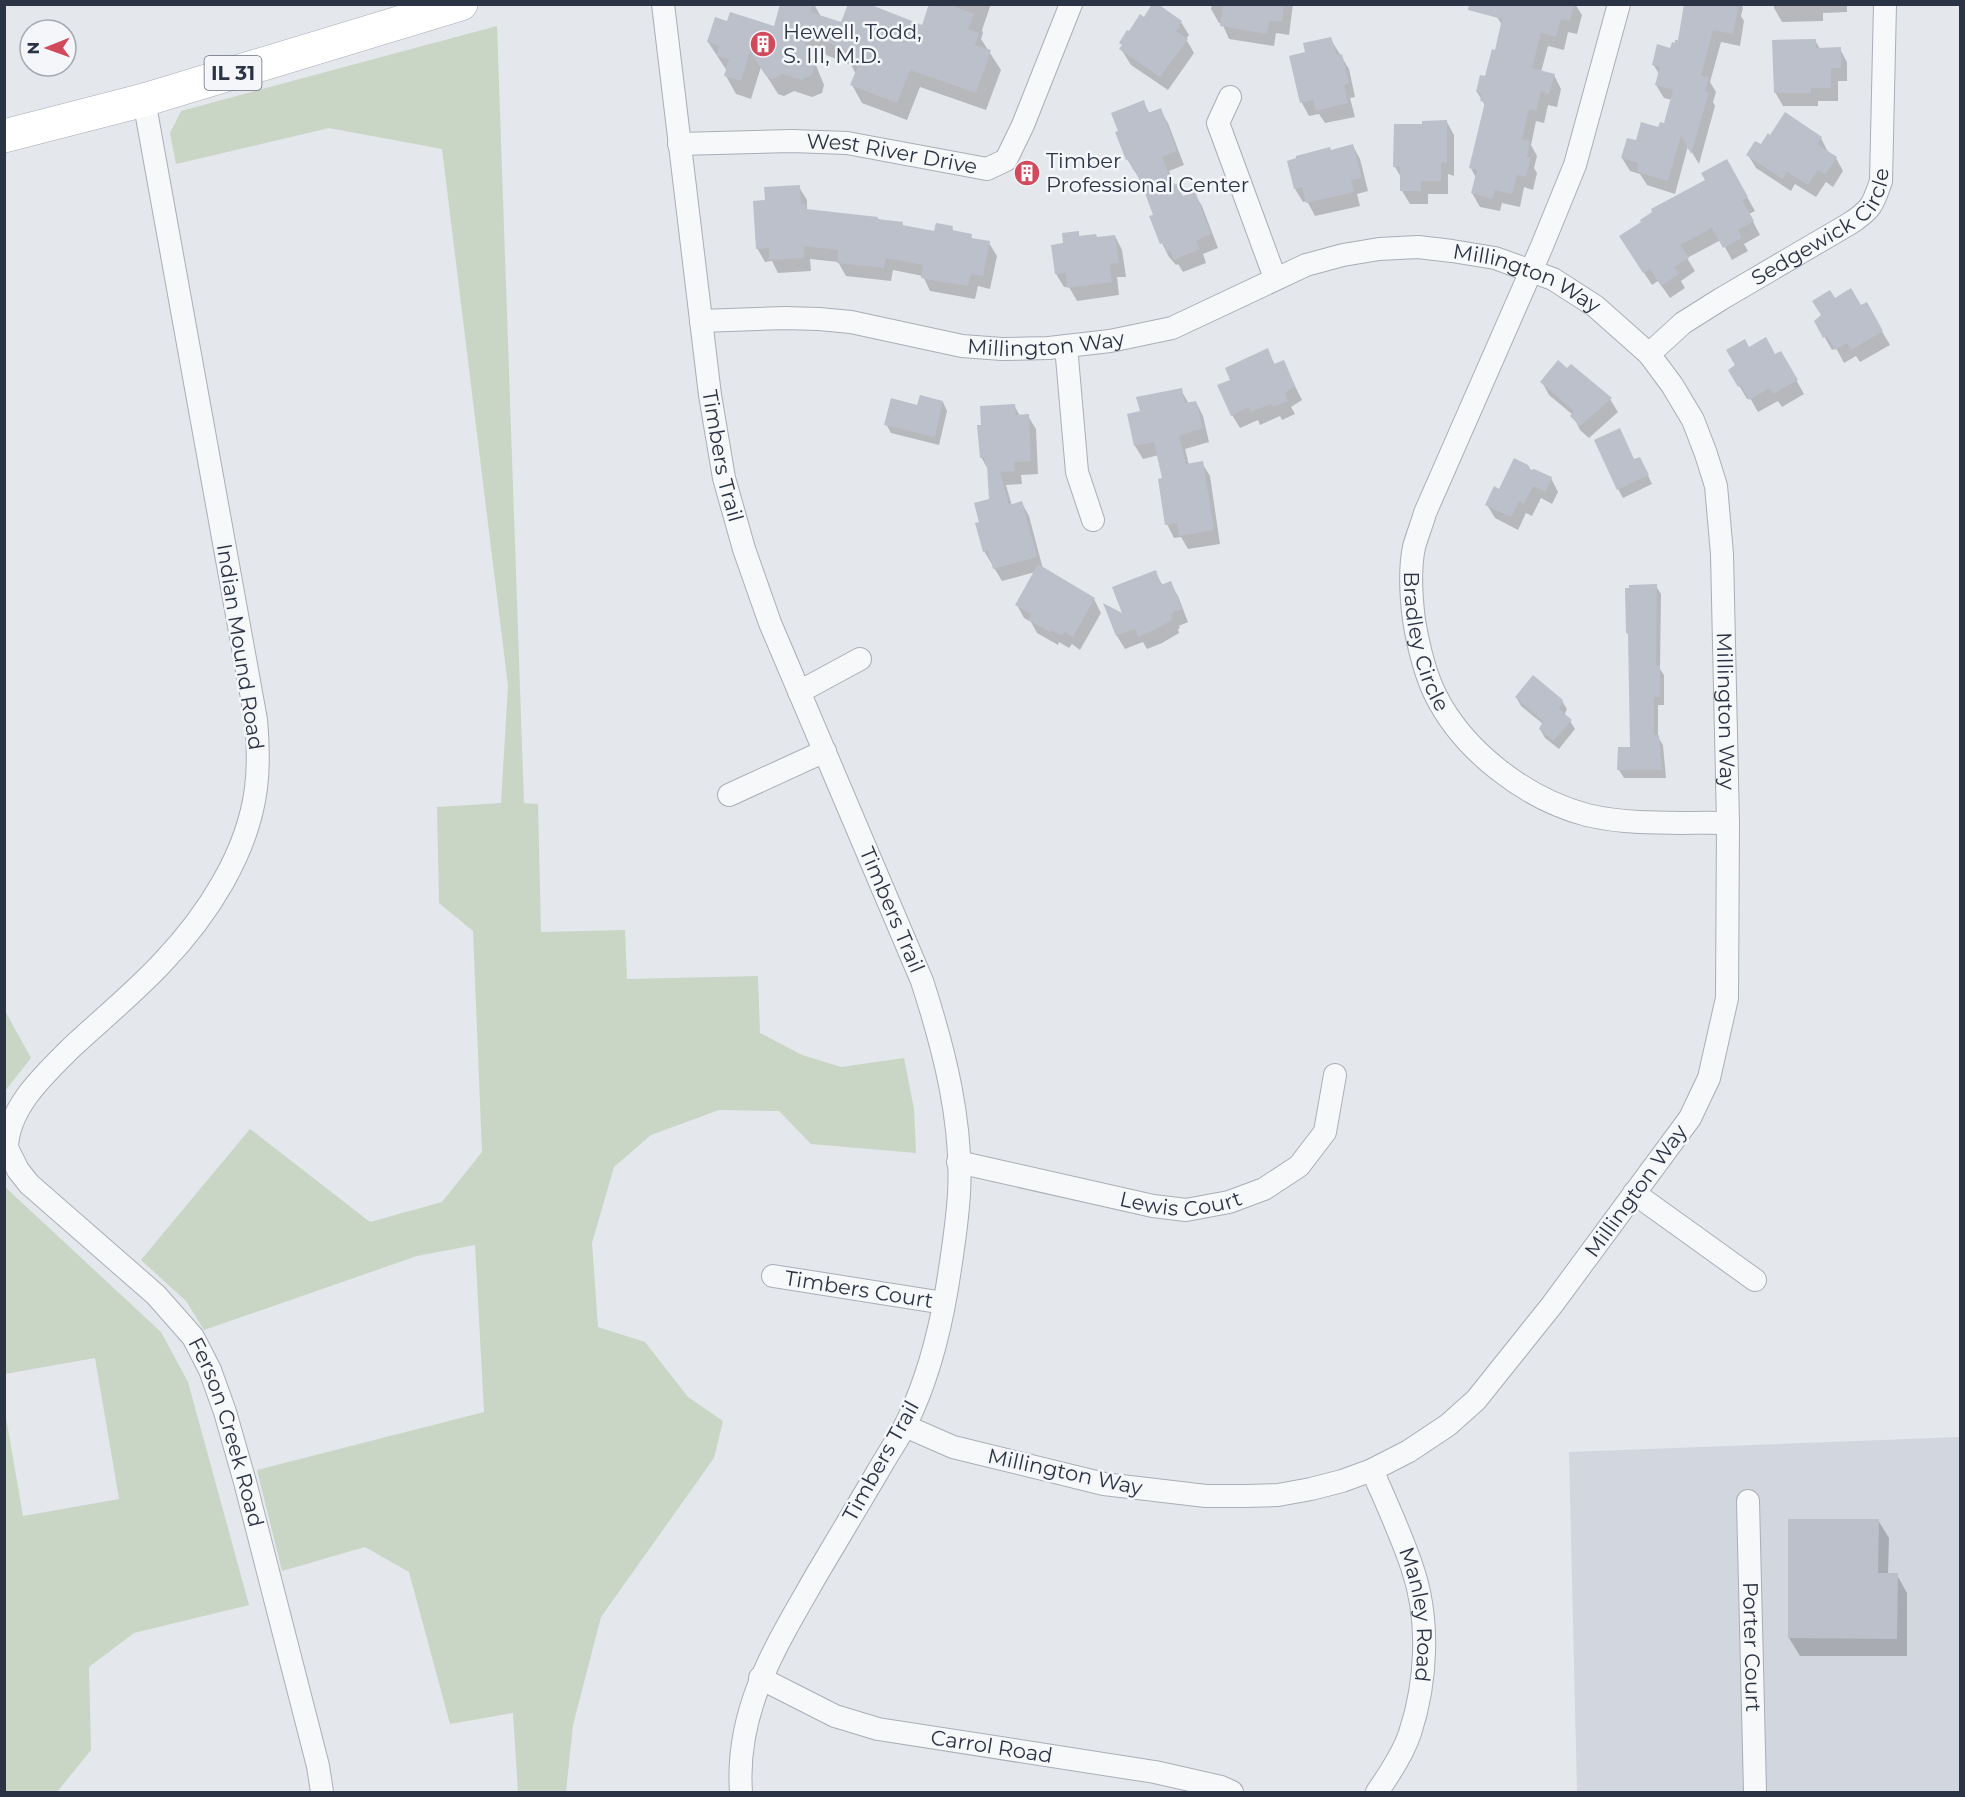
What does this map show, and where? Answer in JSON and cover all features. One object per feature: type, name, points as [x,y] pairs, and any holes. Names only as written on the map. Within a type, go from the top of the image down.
[{"type":"main road","name":"IL 31","points":[[4,136],[144,100],[461,4]]},
{"type":"street","name":"Timbers Trail","points":[[663,4],[710,395],[724,478],[744,549],[770,623],[922,981],[937,1026],[948,1073],[958,1162],[959,1192],[955,1242],[936,1344],[924,1380],[904,1426],[760,1678],[744,1731],[739,1772],[741,1792]]},
{"type":"street","name":"West River Drive","points":[[680,144],[792,141],[847,143],[987,169],[1006,160],[1023,125],[1071,4]]},
{"type":"street","points":[[1531,271],[1575,165],[1619,4]]},
{"type":"street","name":"Sedgewick Circle","points":[[1648,354],[1683,323],[1866,213],[1874,201],[1881,181],[1885,4]]},
{"type":"street","points":[[1230,97],[1218,123],[1275,278]]},
{"type":"street","name":"Indian Mound Road","points":[[6,1147],[11,1124],[24,1100],[50,1069],[163,963],[197,920],[230,869],[252,809],[256,788],[259,754],[256,720],[144,100]]},
{"type":"street","name":"Millington Way","points":[[701,321],[785,318],[851,321],[962,346],[1002,349],[1065,346],[1139,336],[1172,327],[1275,278],[1306,265],[1343,255],[1379,249],[1418,247],[1496,258],[1553,279],[1595,306],[1648,354],[1672,386],[1693,420],[1716,486],[1722,554],[1728,822],[1726,998],[1709,1078],[1690,1118],[1552,1305],[1476,1400],[1448,1425],[1372,1470],[1342,1481],[1278,1495],[1206,1496],[1104,1484],[964,1450],[904,1426]]},
{"type":"street","name":"Bradley Circle","points":[[1531,271],[1425,513],[1414,548],[1410,591],[1418,642],[1435,694],[1460,732],[1494,767],[1538,797],[1587,815],[1637,822],[1728,822]]},
{"type":"street","points":[[1065,346],[1077,472],[1093,520]]},
{"type":"street","points":[[799,692],[860,659]]},
{"type":"street","points":[[729,795],[825,751]]},
{"type":"street","name":"Lewis Court","points":[[958,1162],[1153,1206],[1186,1209],[1229,1202],[1264,1189],[1299,1166],[1325,1132],[1335,1075]]},
{"type":"street","name":"Ferson Creek Road","points":[[6,1147],[18,1170],[29,1184],[175,1314],[193,1337],[210,1370],[245,1482],[318,1766],[322,1792]]},
{"type":"street","points":[[1634,1193],[1755,1280]]},
{"type":"street","name":"Timbers Court","points":[[773,1276],[944,1303]]},
{"type":"street","name":"Manley Road","points":[[1372,1470],[1413,1568],[1422,1611],[1425,1646],[1421,1689],[1410,1735],[1390,1774],[1377,1792]]},
{"type":"street","name":"Porter Court","points":[[1748,1501],[1755,1792]]},
{"type":"street","name":"Carrol Road","points":[[760,1678],[834,1716],[878,1729],[1155,1772],[1221,1787],[1232,1792]]},
{"type":"shaded area","points":[[1960,1437],[1960,1792],[1577,1792],[1569,1452]]},
{"type":"green space","points":[[497,26],[524,803],[538,804],[541,932],[625,930],[627,979],[758,976],[760,1033],[802,1055],[841,1067],[904,1058],[914,1109],[916,1153],[811,1144],[779,1111],[719,1110],[651,1135],[614,1167],[592,1243],[598,1327],[645,1342],[688,1397],[723,1421],[714,1458],[601,1617],[573,1725],[566,1792],[518,1792],[513,1713],[450,1724],[409,1572],[365,1547],[282,1571],[257,1470],[484,1412],[475,1245],[417,1256],[204,1330],[186,1301],[141,1260],[250,1129],[370,1222],[442,1202],[482,1152],[473,931],[439,903],[437,807],[501,803],[508,686],[442,149],[329,128],[176,164],[170,133],[181,111]]},
{"type":"green space","points":[[4,1009],[31,1058],[5,1091],[4,1091]]},
{"type":"green space","points":[[5,1187],[161,1332],[188,1382],[249,1605],[134,1633],[89,1667],[91,1750],[57,1792],[5,1792],[5,1412],[23,1516],[119,1499],[95,1358],[5,1374]]},
{"type":"building","points":[[780,4],[813,4],[810,12],[841,22],[848,4],[869,4],[922,25],[929,4],[948,4],[974,14],[968,29],[979,33],[975,45],[991,50],[976,93],[910,70],[897,103],[850,85],[858,66],[847,62],[851,52],[801,32],[815,65],[812,75],[801,80],[783,74],[773,79],[766,76],[750,51],[741,81],[724,76],[729,59],[717,56],[719,46],[707,42],[715,17],[727,21],[730,12],[774,26]]},
{"type":"building","points":[[1152,4],[1158,4],[1182,21],[1176,31],[1188,39],[1160,77],[1119,49],[1122,45],[1119,43],[1127,30],[1129,31],[1140,14],[1144,17]]},
{"type":"building","points":[[1223,4],[1284,4],[1282,22],[1269,21],[1267,34],[1220,26]]},
{"type":"building","points":[[1469,4],[1574,4],[1570,21],[1561,19],[1556,37],[1541,33],[1532,68],[1555,74],[1549,94],[1541,92],[1536,111],[1529,109],[1522,139],[1530,141],[1527,157],[1531,158],[1526,177],[1517,175],[1512,194],[1495,190],[1492,199],[1471,193],[1477,170],[1469,168],[1485,102],[1480,101],[1482,94],[1476,92],[1480,75],[1485,76],[1492,49],[1495,50],[1502,19],[1468,10]]},
{"type":"building","points":[[1684,4],[1727,4],[1738,7],[1733,34],[1713,30],[1701,76],[1709,77],[1705,91],[1709,92],[1691,154],[1681,135],[1668,181],[1637,172],[1638,163],[1621,158],[1627,138],[1636,140],[1641,122],[1658,127],[1660,122],[1664,123],[1673,90],[1655,85],[1660,67],[1652,65],[1657,44],[1670,48],[1672,42],[1675,43],[1675,40],[1678,40]]},
{"type":"building","points":[[1331,37],[1337,55],[1342,54],[1349,83],[1344,85],[1348,103],[1316,111],[1313,100],[1300,103],[1289,56],[1305,52],[1303,43]]},
{"type":"building","points":[[1816,39],[1816,48],[1841,47],[1841,68],[1831,68],[1831,88],[1811,88],[1811,93],[1774,93],[1772,40]]},
{"type":"building","points":[[1144,100],[1148,113],[1161,108],[1177,151],[1162,157],[1173,185],[1177,184],[1183,196],[1195,191],[1211,234],[1196,241],[1200,249],[1174,260],[1163,243],[1160,244],[1149,216],[1153,215],[1146,196],[1135,169],[1133,170],[1128,159],[1126,160],[1115,132],[1118,131],[1111,113]]},
{"type":"building","points":[[1785,112],[1822,137],[1817,144],[1837,157],[1825,175],[1818,170],[1808,185],[1787,172],[1783,179],[1746,155],[1755,141],[1761,144],[1768,133],[1770,135]]},
{"type":"building","points":[[1447,120],[1447,163],[1441,162],[1441,181],[1421,181],[1421,191],[1400,191],[1400,167],[1393,167],[1394,124],[1422,124],[1422,121]]},
{"type":"building","points":[[1353,144],[1362,178],[1351,180],[1354,192],[1306,203],[1302,187],[1294,189],[1287,161],[1296,156],[1330,147],[1331,150]]},
{"type":"building","points":[[1727,159],[1748,197],[1742,200],[1754,221],[1738,230],[1742,238],[1723,248],[1712,228],[1680,245],[1689,258],[1674,267],[1679,274],[1661,286],[1650,269],[1643,273],[1619,236],[1641,222],[1640,220],[1652,212],[1651,209],[1705,180],[1701,173]]},
{"type":"building","points":[[800,185],[801,204],[805,204],[806,209],[878,217],[878,219],[903,222],[902,225],[934,231],[936,223],[953,226],[952,230],[972,234],[971,238],[990,241],[983,276],[971,274],[968,286],[942,282],[921,278],[923,265],[886,258],[884,268],[837,263],[838,250],[804,246],[804,258],[769,260],[769,248],[756,249],[753,201],[765,200],[764,187]]},
{"type":"building","points":[[1079,231],[1079,236],[1115,235],[1119,263],[1110,264],[1112,282],[1067,288],[1066,273],[1055,274],[1051,245],[1063,243],[1062,233]]},
{"type":"building","points":[[1851,288],[1861,305],[1867,302],[1883,331],[1851,350],[1847,343],[1835,350],[1827,336],[1823,338],[1814,321],[1821,315],[1812,301],[1830,290],[1835,298]]},
{"type":"building","points":[[1766,337],[1775,354],[1781,351],[1798,380],[1773,394],[1770,388],[1749,400],[1741,385],[1738,387],[1728,370],[1735,365],[1726,350],[1745,339],[1749,347]]},
{"type":"building","points":[[1268,348],[1274,364],[1284,360],[1295,386],[1285,393],[1288,401],[1273,407],[1271,404],[1251,412],[1249,407],[1231,416],[1217,385],[1230,380],[1225,368]]},
{"type":"building","points":[[1558,360],[1567,368],[1571,364],[1612,398],[1580,426],[1570,416],[1574,411],[1540,382]]},
{"type":"building","points":[[1182,388],[1185,403],[1196,401],[1203,428],[1179,436],[1186,464],[1203,461],[1214,530],[1179,536],[1177,523],[1165,525],[1158,479],[1162,478],[1154,442],[1134,446],[1127,414],[1140,411],[1136,397]]},
{"type":"building","points":[[920,395],[943,401],[935,437],[884,425],[891,398],[917,405]]},
{"type":"building","points":[[1015,404],[1016,415],[1029,414],[1031,461],[1014,462],[1015,471],[1000,472],[1009,505],[1022,501],[1037,557],[993,569],[988,550],[983,552],[975,523],[979,522],[974,503],[989,499],[987,465],[985,465],[984,457],[980,458],[977,425],[981,425],[980,406]]},
{"type":"building","points":[[1620,428],[1634,459],[1640,457],[1649,475],[1617,490],[1594,440]]},
{"type":"building","points":[[1514,458],[1528,465],[1531,470],[1534,469],[1552,477],[1545,492],[1533,486],[1524,504],[1519,501],[1511,517],[1485,505],[1494,486],[1499,489]]},
{"type":"building","points":[[1038,564],[1095,598],[1073,637],[1064,632],[1062,636],[1052,630],[1050,632],[1028,620],[1031,614],[1015,605]]},
{"type":"building","points":[[1156,570],[1161,585],[1171,581],[1182,609],[1173,612],[1172,620],[1138,637],[1135,629],[1116,636],[1103,603],[1122,613],[1112,587]]},
{"type":"building","points":[[1657,584],[1656,665],[1660,665],[1660,697],[1654,697],[1654,735],[1659,735],[1662,770],[1617,770],[1618,747],[1630,747],[1625,588],[1629,588],[1629,585]]},
{"type":"building","points":[[1533,675],[1563,700],[1559,709],[1572,720],[1553,741],[1539,729],[1543,721],[1515,697]]},
{"type":"building","points":[[1788,1519],[1879,1519],[1878,1573],[1898,1573],[1897,1639],[1788,1638]]},
{"type":"place","name":"Hewell, Todd, S. III, M.D.","points":[[763,44]]},
{"type":"place","name":"Timber Professional Center","points":[[1027,173]]}]
